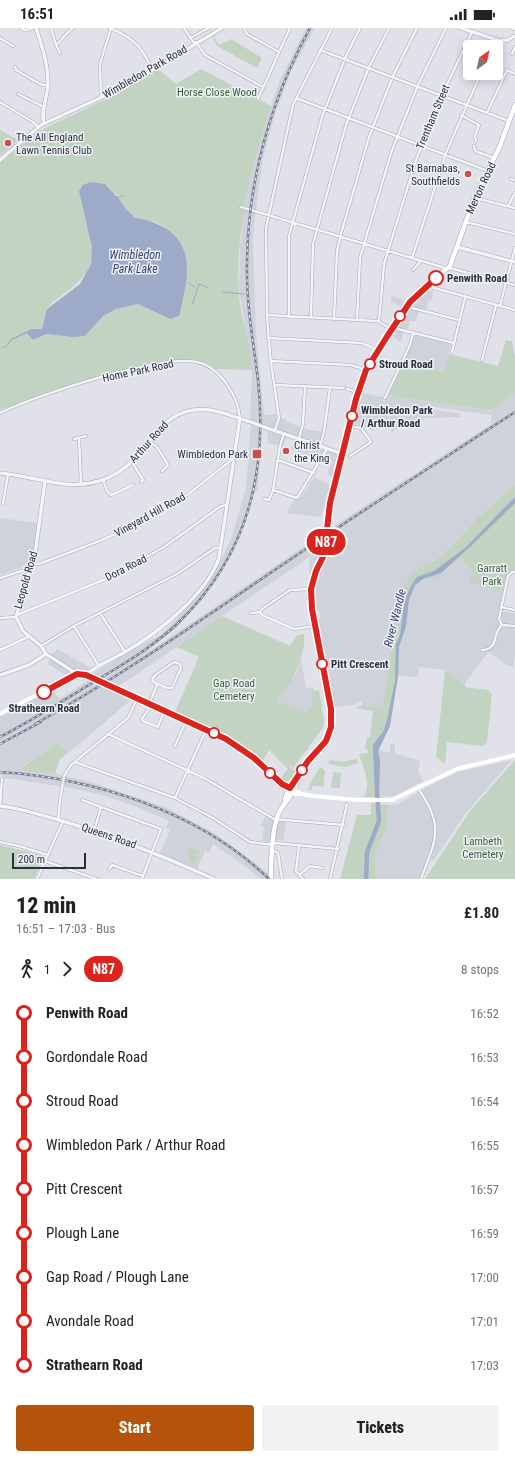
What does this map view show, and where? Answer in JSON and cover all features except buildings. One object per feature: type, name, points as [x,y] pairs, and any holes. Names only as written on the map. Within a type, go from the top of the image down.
[{"type":"main road","name":"Merton Road","points":[[447,269],[457,247],[474,198],[495,158],[515,105]]},
{"type":"main road","points":[[272,879],[273,846],[277,819],[297,778],[308,761],[326,741],[331,727],[331,709],[315,626],[311,589],[325,550],[330,503],[344,454],[358,392],[366,370],[407,306],[426,285],[447,269]]},
{"type":"main road","points":[[0,714],[77,674],[88,676],[206,729],[247,753],[282,784],[298,795],[302,794],[330,798],[374,801],[397,799],[457,768],[515,755]]},
{"type":"street","points":[[21,28],[26,30],[35,28],[44,55],[48,86],[43,115],[44,124]]},
{"type":"street","points":[[51,28],[60,53]]},
{"type":"street","points":[[56,45],[74,28]]},
{"type":"street","points":[[101,98],[100,64],[110,28],[128,36],[137,43],[152,69]]},
{"type":"street","points":[[184,28],[190,38],[206,55],[263,87]]},
{"type":"street","points":[[201,32],[202,28]]},
{"type":"street","points":[[190,38],[209,28]]},
{"type":"street","name":"Wimbledon Park Road","points":[[0,160],[44,124],[124,87],[222,28]]},
{"type":"street","points":[[244,28],[247,34],[279,52]]},
{"type":"street","points":[[258,99],[290,28]]},
{"type":"street","points":[[275,430],[279,418],[268,338],[266,228],[291,114],[296,98],[332,28]]},
{"type":"street","points":[[289,317],[289,239],[325,109],[344,59],[360,28]]},
{"type":"street","points":[[312,318],[313,244],[349,118],[369,68],[389,28]]},
{"type":"street","points":[[334,319],[337,251],[340,237],[373,127],[393,78],[417,28]]},
{"type":"street","points":[[357,320],[360,258],[364,244],[397,136],[417,87],[446,28]]},
{"type":"street","points":[[461,28],[496,40]]},
{"type":"street","points":[[511,28],[515,30]]},
{"type":"street","name":"Trentham Street","points":[[379,321],[384,264],[421,145],[441,96],[472,32]]},
{"type":"street","points":[[503,41],[506,41],[515,36]]},
{"type":"street","points":[[0,38],[13,46]]},
{"type":"street","points":[[512,54],[515,47]]},
{"type":"street","points":[[320,50],[509,121]]},
{"type":"street","points":[[15,67],[16,70],[28,77],[48,86]]},
{"type":"street","points":[[487,113],[507,70],[515,74]]},
{"type":"street","points":[[412,258],[445,155],[478,80]]},
{"type":"street","points":[[18,94],[37,105],[45,107]]},
{"type":"street","points":[[296,98],[488,172]]},
{"type":"street","points":[[0,102],[33,122],[38,128]]},
{"type":"street","points":[[462,115],[479,124],[475,136],[476,141]]},
{"type":"street","points":[[474,146],[475,151],[495,158]]},
{"type":"street","points":[[511,179],[515,180]]},
{"type":"street","points":[[508,206],[515,193]]},
{"type":"street","points":[[474,198],[515,208]]},
{"type":"street","points":[[241,207],[447,269],[515,285]]},
{"type":"street","points":[[466,222],[515,234]]},
{"type":"street","points":[[457,247],[513,262]]},
{"type":"street","points":[[500,306],[513,262],[515,248]]},
{"type":"street","points":[[413,270],[421,261]]},
{"type":"street","points":[[426,285],[465,298],[515,310]]},
{"type":"street","points":[[452,352],[465,298]]},
{"type":"street","points":[[482,360],[496,305]]},
{"type":"street","points":[[407,306],[459,320]]},
{"type":"street","points":[[267,315],[379,321],[392,328],[454,343]]},
{"type":"street","points":[[385,398],[410,345],[413,333]]},
{"type":"street","points":[[268,338],[362,343],[378,350]]},
{"type":"street","name":"Home Park Road","points":[[0,413],[38,397],[117,374],[158,364],[186,361],[200,363],[218,375],[231,392],[238,407],[240,418],[220,548]]},
{"type":"street","points":[[271,361],[351,365],[366,370]]},
{"type":"street","points":[[275,386],[304,386],[345,389],[358,392]]},
{"type":"street","points":[[299,438],[303,424],[304,386]]},
{"type":"street","points":[[320,446],[324,432],[330,388]]},
{"type":"street","name":"Arthur Road","points":[[0,473],[62,484],[81,484],[103,480],[118,473],[132,462],[170,418],[183,411],[210,410],[240,418],[344,454]]},
{"type":"street","points":[[350,426],[361,428],[371,442],[350,456]]},
{"type":"street","points":[[264,500],[269,500],[273,490],[284,433]]},
{"type":"street","points":[[74,439],[86,436]]},
{"type":"street","points":[[78,438],[81,484]]},
{"type":"street","points":[[150,442],[157,447],[168,465],[162,470]]},
{"type":"street","points":[[273,490],[297,498],[328,449]]},
{"type":"street","name":"Vineyard Hill Road","points":[[32,563],[39,564],[109,537],[142,522],[186,496],[235,457]]},
{"type":"street","points":[[278,460],[314,473]]},
{"type":"street","points":[[132,462],[143,480],[140,482]]},
{"type":"street","points":[[3,504],[8,474]]},
{"type":"street","points":[[103,480],[107,491],[111,495],[131,485]]},
{"type":"street","name":"Leopold Road","points":[[45,482],[32,563],[16,616],[17,622],[28,637],[41,646],[46,654],[77,674]]},
{"type":"street","name":"Dora Road","points":[[0,618],[16,616],[113,576],[164,547],[221,506],[227,505]]},
{"type":"street","points":[[41,646],[74,626],[177,574],[216,548],[220,548],[216,565],[191,599],[166,625],[125,652],[99,666],[88,676]]},
{"type":"street","points":[[0,578],[21,571],[29,572]]},
{"type":"street","points":[[502,625],[499,619],[508,576],[512,572],[515,572]]},
{"type":"street","points":[[251,613],[260,612],[262,609],[290,590],[311,589]]},
{"type":"street","points":[[501,607],[515,610]]},
{"type":"street","points":[[260,612],[262,616],[292,629],[315,626]]},
{"type":"street","points":[[100,613],[125,652]]},
{"type":"street","points":[[502,625],[515,626]]},
{"type":"street","points":[[482,650],[489,649],[493,646],[497,631],[502,625]]},
{"type":"street","points":[[74,626],[99,666]]},
{"type":"street","points":[[0,650],[28,637]]},
{"type":"street","points":[[0,675],[29,664],[46,654]]},
{"type":"street","points":[[174,662],[180,664],[180,670],[172,688],[169,689],[158,684],[153,681],[155,675],[174,662]]},
{"type":"street","points":[[158,684],[142,719],[143,721],[158,727],[164,711]]},
{"type":"street","points":[[58,820],[64,776],[75,762],[128,718],[137,699]]},
{"type":"street","points":[[175,746],[186,720]]},
{"type":"street","points":[[175,798],[206,729]]},
{"type":"street","points":[[108,734],[222,787],[277,819],[344,825]]},
{"type":"street","points":[[75,762],[175,798],[213,818],[250,842],[273,846],[338,849]]},
{"type":"street","points":[[0,806],[2,779]]},
{"type":"street","points":[[418,788],[434,815],[437,829],[432,850],[420,879]]},
{"type":"street","points":[[82,800],[161,829],[142,878],[112,865],[109,869]]},
{"type":"street","points":[[330,879],[348,804]]},
{"type":"street","name":"Queens Road","points":[[0,806],[21,809],[94,831],[153,852],[214,879]]},
{"type":"street","points":[[94,831],[101,807]]},
{"type":"street","points":[[37,879],[63,821]]},
{"type":"street","points":[[0,842],[48,855]]},
{"type":"street","points":[[273,846],[278,853],[282,879]]},
{"type":"street","points":[[298,846],[296,871],[303,879]]},
{"type":"street","points":[[45,862],[96,879]]},
{"type":"street","points":[[299,875],[310,866],[322,868]]},
{"type":"shaded area","points":[[306,28],[315,28],[291,71],[275,114],[263,158],[256,210],[244,207],[251,173],[280,80]]},
{"type":"shaded area","points":[[244,211],[255,215],[253,242],[256,335],[264,415],[276,414],[277,418],[286,419],[286,421],[304,429],[323,432],[317,447],[340,454],[332,477],[327,474],[332,461],[321,456],[319,459],[291,449],[294,440],[286,437],[283,446],[267,443],[268,431],[261,429],[258,489],[254,494],[246,521],[234,550],[205,596],[177,627],[148,649],[150,651],[325,532],[323,546],[314,553],[323,549],[320,559],[312,574],[310,575],[309,565],[311,556],[113,690],[131,700],[68,753],[58,742],[19,769],[61,775],[91,782],[167,808],[214,833],[268,873],[268,876],[271,879],[261,879],[213,844],[209,853],[205,851],[197,869],[160,853],[170,830],[166,828],[169,821],[142,809],[102,795],[76,789],[6,778],[4,779],[3,776],[0,775],[0,715],[52,688],[59,699],[93,676],[91,674],[161,634],[175,621],[200,592],[219,564],[231,539],[246,488],[251,425],[260,428],[261,424],[250,419],[252,369],[239,289],[240,248]]},
{"type":"shaded area","points":[[427,289],[434,291],[431,301],[429,300],[426,309],[420,308],[416,321],[410,321],[408,329],[405,328],[401,342],[398,341],[391,335]]},
{"type":"shaded area","points":[[391,296],[408,301],[402,308],[393,302],[391,303]]},
{"type":"shaded area","points":[[414,335],[451,344],[444,372],[404,362]]},
{"type":"shaded area","points":[[361,393],[383,397],[382,400],[385,402],[388,396],[490,410],[515,393],[515,485],[476,519],[452,546],[434,561],[413,572],[407,580],[400,599],[382,707],[363,705],[361,701],[355,705],[334,707],[332,705],[318,621],[321,617],[320,612],[315,606],[313,594],[314,581],[331,528],[491,424],[492,415],[426,406],[427,408],[434,410],[460,413],[460,417],[425,418],[404,424],[392,432],[389,427],[372,430],[355,424],[354,422]]},
{"type":"shaded area","points":[[314,477],[331,485],[321,517],[286,513],[295,498],[298,499],[302,496]]},
{"type":"shaded area","points":[[0,518],[37,523],[33,554],[29,561],[22,567],[0,575]]},
{"type":"shaded area","points":[[461,557],[473,574],[468,582],[503,591],[499,611],[515,613],[515,656],[513,667],[507,665],[488,652],[465,684],[448,672],[445,672],[445,670],[419,667],[418,677],[398,676],[399,647],[406,626],[409,600],[415,585],[425,579],[436,578]]},
{"type":"shaded area","points":[[58,649],[89,667],[89,669],[84,673],[79,670],[68,677],[48,664],[51,654]]},
{"type":"shaded area","points":[[301,659],[306,688],[313,687],[314,690],[311,691],[313,706],[307,707],[305,713],[277,700],[281,692],[296,674]]},
{"type":"shaded area","points":[[390,744],[395,744],[395,752],[398,755],[401,754],[420,760],[418,771],[423,781],[395,796],[379,797],[380,760],[378,751],[380,748],[382,751],[390,752]]},
{"type":"shaded area","points":[[512,760],[465,814],[434,860],[431,859],[422,879],[375,879],[376,853],[387,826],[387,805],[398,804],[457,772]]},
{"type":"shaded area","points":[[266,815],[274,821],[286,822],[283,841],[271,839],[270,842],[262,841],[264,827],[260,827]]},
{"type":"green space","points":[[212,36],[219,45],[231,39],[262,58],[257,68],[217,46]]},
{"type":"green space","name":"Horse Close Wood","points":[[158,69],[176,84],[201,69],[271,106],[251,173],[244,206],[256,210],[255,215],[244,212],[239,258],[238,281],[240,304],[251,355],[252,370],[216,369],[208,364],[195,360],[162,361],[51,391],[0,410],[0,163],[39,131],[118,93]],"holes":[[[90,182],[105,184],[115,194],[121,195],[118,197],[135,219],[160,224],[169,230],[182,247],[186,270],[185,290],[182,301],[170,319],[138,304],[116,309],[103,316],[85,336],[45,334],[35,328],[42,329],[47,315],[47,308],[84,276],[91,259],[92,248],[80,189],[83,185]]]},
{"type":"green space","name":"The All England Lawn Tennis Club","points":[[0,130],[18,140],[0,156]]},
{"type":"green space","points":[[506,339],[507,341],[512,341],[515,356],[515,393],[491,410],[388,396],[404,362],[444,372],[449,354],[498,366]]},
{"type":"green space","name":"Garratt Park","points":[[515,485],[515,570],[512,570],[506,577],[503,591],[468,582],[473,574],[461,557],[436,578],[425,579],[417,582],[409,600],[406,626],[399,647],[398,676],[390,726],[378,751],[380,760],[379,797],[363,797],[366,792],[367,781],[359,754],[369,753],[365,747],[367,737],[370,737],[373,711],[355,708],[363,705],[382,707],[400,599],[407,580],[412,572],[434,561],[452,546],[476,519]]},
{"type":"green space","name":"Gap Road Cemetery","points":[[222,616],[290,646],[297,635],[304,634],[302,657],[285,692],[281,692],[277,700],[305,713],[307,707],[313,706],[311,691],[319,690],[324,720],[323,728],[293,768],[285,761],[296,773],[288,784],[280,779],[288,769],[269,750],[263,761],[253,753],[231,740],[175,712],[199,657],[177,647]]},
{"type":"green space","points":[[445,672],[448,672],[465,684],[465,687],[489,690],[489,692],[492,693],[487,742],[482,746],[447,742],[445,764],[436,757]]},
{"type":"green space","points":[[58,742],[68,753],[60,759],[55,774],[19,770]]},
{"type":"green space","points":[[357,759],[358,763],[345,767],[329,764],[328,761],[331,760],[342,762]]},
{"type":"green space","name":"Lambeth Cemetery","points":[[515,760],[515,879],[425,879],[470,811]]},
{"type":"green space","points":[[320,767],[325,770],[323,789],[322,786],[312,786],[312,790],[308,790],[310,783]]},
{"type":"green space","points":[[333,772],[341,773],[340,788],[331,788]]},
{"type":"green space","points":[[371,803],[387,805],[387,826],[376,853],[375,879],[340,879],[357,815],[371,815]]},
{"type":"green space","points":[[0,845],[44,856],[34,879],[0,879]]},
{"type":"green space","points":[[190,847],[200,851],[194,864],[190,863],[191,859],[186,854]]},
{"type":"water","name":"Wimbledon Park Lake","points":[[90,182],[105,184],[116,196],[126,195],[118,197],[125,208],[135,218],[147,220],[167,229],[183,247],[187,269],[179,316],[170,319],[138,304],[116,309],[103,316],[85,336],[74,337],[46,334],[33,340],[27,333],[12,340],[5,348],[0,348],[5,347],[11,339],[31,329],[42,329],[47,309],[80,284],[91,264],[92,247],[79,191],[83,185]]},
{"type":"water","points":[[515,497],[515,503],[441,573],[425,578],[415,585],[409,600],[406,626],[399,647],[398,676],[390,726],[378,751],[380,760],[379,797],[375,798],[373,745],[383,732],[387,720],[395,681],[396,644],[400,635],[405,599],[417,577],[434,571],[465,548]]},
{"type":"waterway","points":[[188,282],[194,287]]},
{"type":"waterway","points":[[192,305],[199,284],[209,288]]},
{"type":"waterway","points":[[223,292],[244,294]]},
{"type":"waterway","name":"River Wandle","points":[[366,879],[367,852],[379,821],[377,792]]},
{"type":"railway","points":[[0,737],[120,666],[167,633],[202,597],[221,570],[236,542],[248,512],[255,480],[259,448],[260,414],[258,380],[250,321],[247,277],[248,231],[252,201],[264,141],[273,112],[296,55],[310,28]]},
{"type":"railway","points":[[35,724],[136,663],[353,517],[515,412]]},
{"type":"railway","points":[[0,744],[41,722]]},
{"type":"railway","points":[[0,772],[72,782],[108,791],[144,803],[178,817],[211,835],[241,855],[269,879]]},
{"type":"bus line","name":"N87","points":[[44,692],[77,674],[86,675],[226,739],[254,758],[282,784],[290,788],[308,761],[326,741],[331,727],[331,709],[312,609],[311,589],[316,571],[324,555],[330,503],[344,454],[356,399],[366,370],[378,350],[410,302],[426,285],[436,278]]},
{"type":"place","name":"The All England Lawn Tennis Club","points":[[8,143]]},
{"type":"place","name":"St Barnabas, Southfields","points":[[468,174]]},
{"type":"place","name":"Penwith Road","points":[[436,278]]},
{"type":"place","name":"Stroud Road","points":[[370,364]]},
{"type":"place","name":"Wimbledon Park / Arthur Road","points":[[352,416]]},
{"type":"place","name":"Christ the King","points":[[286,451]]},
{"type":"place","name":"Wimbledon Park","points":[[257,454]]},
{"type":"place","name":"Pitt Crescent","points":[[322,664]]},
{"type":"place","name":"Strathearn Road","points":[[44,692]]}]
